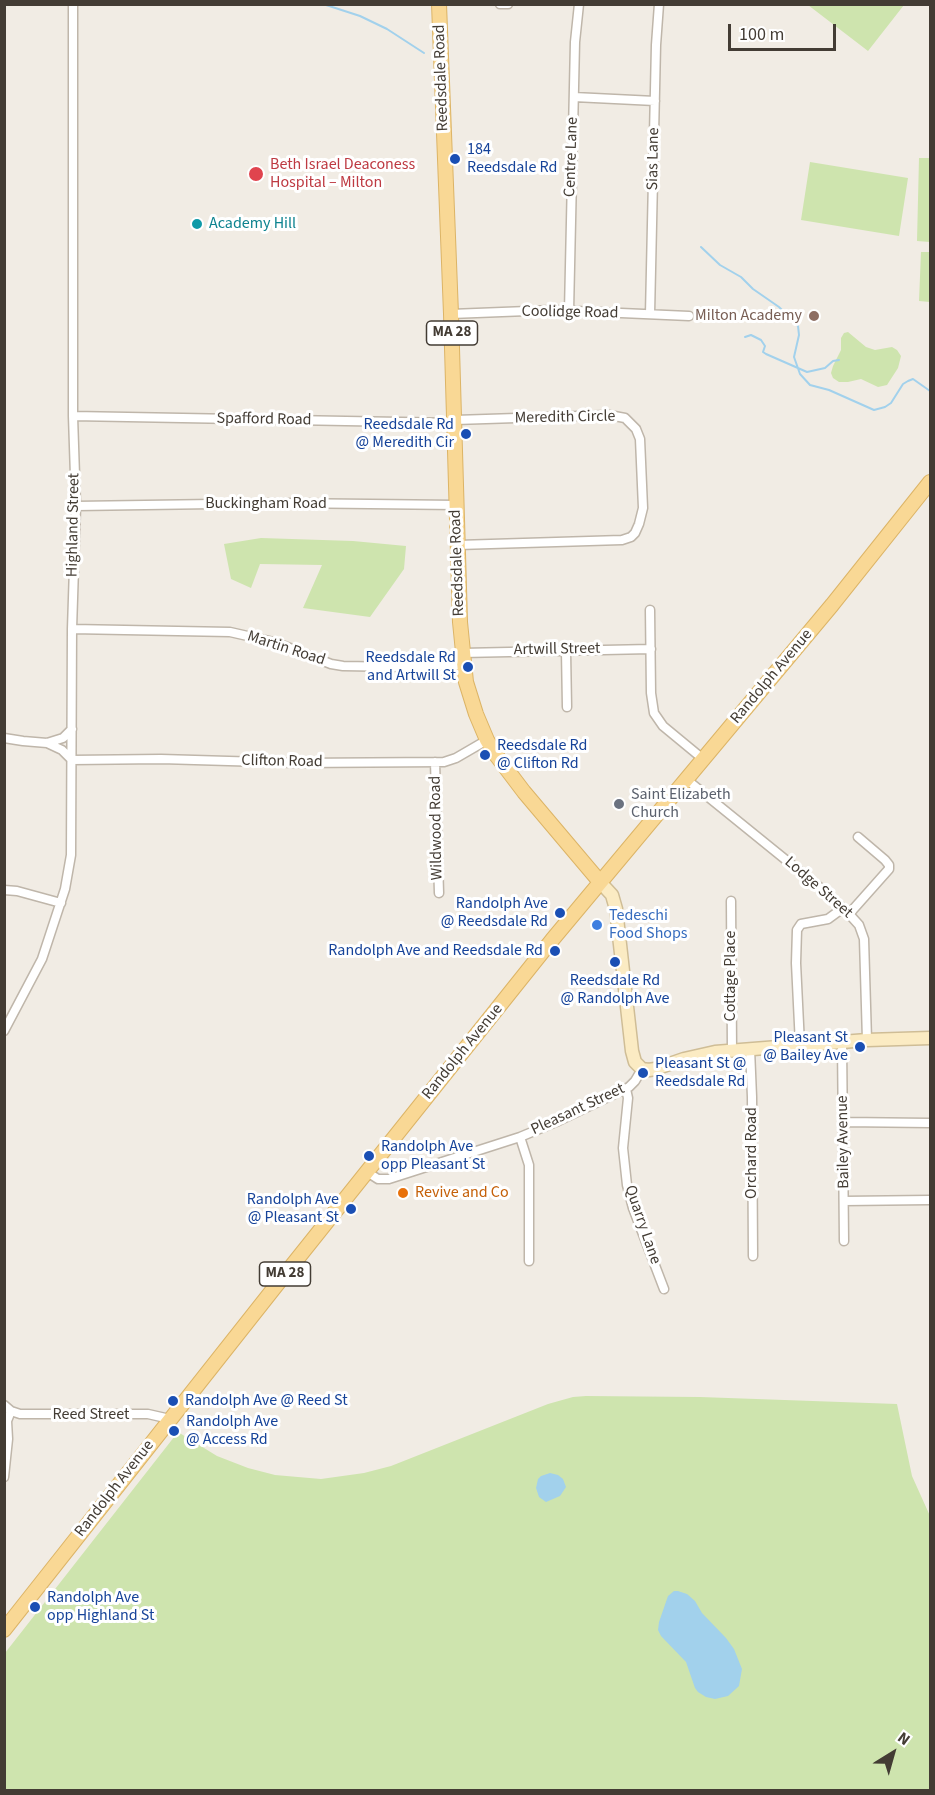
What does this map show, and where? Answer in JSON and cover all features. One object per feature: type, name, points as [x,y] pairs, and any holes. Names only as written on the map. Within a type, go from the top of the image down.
[{"type":"main road","name":"Reedsdale Road","points":[[439,4],[463,659],[470,695],[487,740],[509,773],[600,882]]},
{"type":"main road","name":"Randolph Avenue","points":[[4,1630],[600,882],[832,605],[930,482]]},
{"type":"street","name":"Highland Street","points":[[4,1031],[37,972],[61,903],[71,855],[75,506],[73,4]]},
{"type":"street","points":[[500,4],[508,4]]},
{"type":"street","name":"Centre Lane","points":[[569,311],[575,32],[579,4]]},
{"type":"street","name":"Sias Lane","points":[[650,315],[656,45],[659,4]]},
{"type":"street","points":[[574,97],[655,100]]},
{"type":"street","name":"Coolidge Road","points":[[451,314],[569,311],[689,316]]},
{"type":"street","name":"Meredith Circle","points":[[454,422],[609,415],[625,418],[633,424],[640,439],[642,496],[642,513],[639,524],[635,533],[627,539],[458,544]]},
{"type":"street","name":"Spafford Road","points":[[73,416],[454,422]]},
{"type":"street","name":"Buckingham Road","points":[[75,506],[283,503],[457,505]]},
{"type":"street","points":[[650,610],[654,713],[663,726],[703,759]]},
{"type":"street","name":"Martin Road","points":[[72,629],[230,632],[274,642],[331,664],[344,666],[463,659]]},
{"type":"street","name":"Artwill Street","points":[[463,659],[566,651],[651,649]]},
{"type":"street","points":[[566,651],[567,707]]},
{"type":"street","points":[[47,743],[63,738],[72,729]]},
{"type":"street","points":[[4,738],[47,743],[62,750],[72,759]]},
{"type":"street","name":"Clifton Road","points":[[72,759],[296,763],[435,762],[452,760],[487,740]]},
{"type":"street","name":"Wildwood Road","points":[[435,762],[438,893]]},
{"type":"street","name":"Lodge Street","points":[[686,779],[823,890],[859,925],[864,939],[867,1040]]},
{"type":"street","points":[[800,1045],[796,963],[797,930],[801,924],[820,922],[846,911],[887,874],[890,867],[858,837]]},
{"type":"street","name":"Reedsdale Road","points":[[600,882],[612,895],[615,904],[620,931],[632,1051],[635,1062],[642,1069]]},
{"type":"street","points":[[4,890],[17,891],[61,903]]},
{"type":"street","name":"Cottage Place","points":[[731,901],[732,1051]]},
{"type":"street","points":[[642,1069],[652,1070],[699,1055],[750,1049],[867,1040],[930,1038]]},
{"type":"street","name":"Bailey Avenue","points":[[842,1042],[844,1241]]},
{"type":"street","name":"Orchard Road","points":[[750,1049],[753,1256]]},
{"type":"street","name":"Pleasant Street","points":[[367,1172],[378,1179],[389,1179],[520,1137],[626,1089],[635,1081],[642,1069]]},
{"type":"street","name":"Quarry Lane","points":[[626,1089],[628,1098],[623,1148],[627,1185],[630,1200],[664,1289]]},
{"type":"street","points":[[844,1122],[930,1123]]},
{"type":"street","points":[[520,1137],[529,1165],[529,1262]]},
{"type":"street","points":[[844,1201],[930,1200]]},
{"type":"street","points":[[4,1477],[8,1408]]},
{"type":"street","name":"Reed Street","points":[[8,1408],[24,1414],[148,1414],[170,1419]]},
{"type":"green space","points":[[808,5],[904,5],[868,51]]},
{"type":"green space","points":[[919,158],[930,158],[930,242],[917,241]]},
{"type":"green space","points":[[810,162],[908,178],[899,236],[801,220]]},
{"type":"green space","points":[[921,252],[930,252],[930,302],[919,301]]},
{"type":"green space","points":[[848,332],[866,347],[875,350],[892,347],[897,350],[901,356],[898,368],[887,385],[878,387],[861,379],[839,382],[833,378],[831,373],[841,350],[841,338],[844,333]]},
{"type":"green space","points":[[261,538],[353,541],[406,546],[404,569],[370,617],[303,608],[322,565],[260,564],[251,588],[231,579],[224,544]]},
{"type":"green space","points":[[586,1396],[700,1397],[897,1404],[912,1476],[930,1516],[930,1790],[5,1790],[5,1653],[178,1432],[217,1456],[248,1468],[275,1475],[321,1479],[364,1473],[391,1466],[548,1404]]},
{"type":"water","points":[[550,1473],[563,1479],[566,1487],[560,1496],[546,1502],[539,1497],[536,1488],[538,1479]]},
{"type":"water","points":[[674,1591],[687,1594],[695,1601],[702,1613],[734,1649],[742,1669],[739,1686],[728,1696],[715,1699],[698,1692],[686,1662],[661,1636],[658,1630],[659,1622],[668,1596]]},
{"type":"waterway","points":[[323,4],[360,16],[387,29],[424,53]]},
{"type":"waterway","points":[[701,247],[720,265],[741,277],[753,289],[779,307],[798,326],[799,335],[794,357],[800,374],[810,385],[829,390],[874,410],[891,403],[903,384],[913,379],[930,391]]},
{"type":"waterway","points":[[745,337],[751,335],[761,340],[765,346],[763,352],[807,372],[825,368],[833,361],[839,360]]},
{"type":"place","name":"184 Reedsdale Rd","points":[[455,159]]},
{"type":"place","name":"Beth Israel Deaconess Hospital – Milton","points":[[256,174]]},
{"type":"place","name":"Academy Hill","points":[[197,224]]},
{"type":"place","name":"Milton Academy","points":[[814,316]]},
{"type":"place","name":"Reedsdale Rd @ Meredith Cir","points":[[466,434]]},
{"type":"place","name":"Reedsdale Rd and Artwill St","points":[[468,667]]},
{"type":"place","name":"Reedsdale Rd @ Clifton Rd","points":[[485,755]]},
{"type":"place","name":"Saint Elizabeth Church","points":[[619,804]]},
{"type":"place","name":"Randolph Ave @ Reedsdale Rd","points":[[560,913]]},
{"type":"place","name":"Tedeschi Food Shops","points":[[597,925]]},
{"type":"place","name":"Randolph Ave and Reedsdale Rd","points":[[555,951]]},
{"type":"place","name":"Reedsdale Rd @ Randolph Ave","points":[[615,962]]},
{"type":"place","name":"Pleasant St @ Bailey Ave","points":[[860,1047]]},
{"type":"place","name":"Pleasant St @ Reedsdale Rd","points":[[643,1073]]},
{"type":"place","name":"Randolph Ave opp Pleasant St","points":[[369,1156]]},
{"type":"place","name":"Revive and Co","points":[[403,1193]]},
{"type":"place","name":"Randolph Ave @ Pleasant St","points":[[351,1209]]},
{"type":"place","name":"Randolph Ave @ Reed St","points":[[173,1401]]},
{"type":"place","name":"Randolph Ave @ Access Rd","points":[[174,1431]]},
{"type":"place","name":"Randolph Ave opp Highland St","points":[[35,1607]]}]
